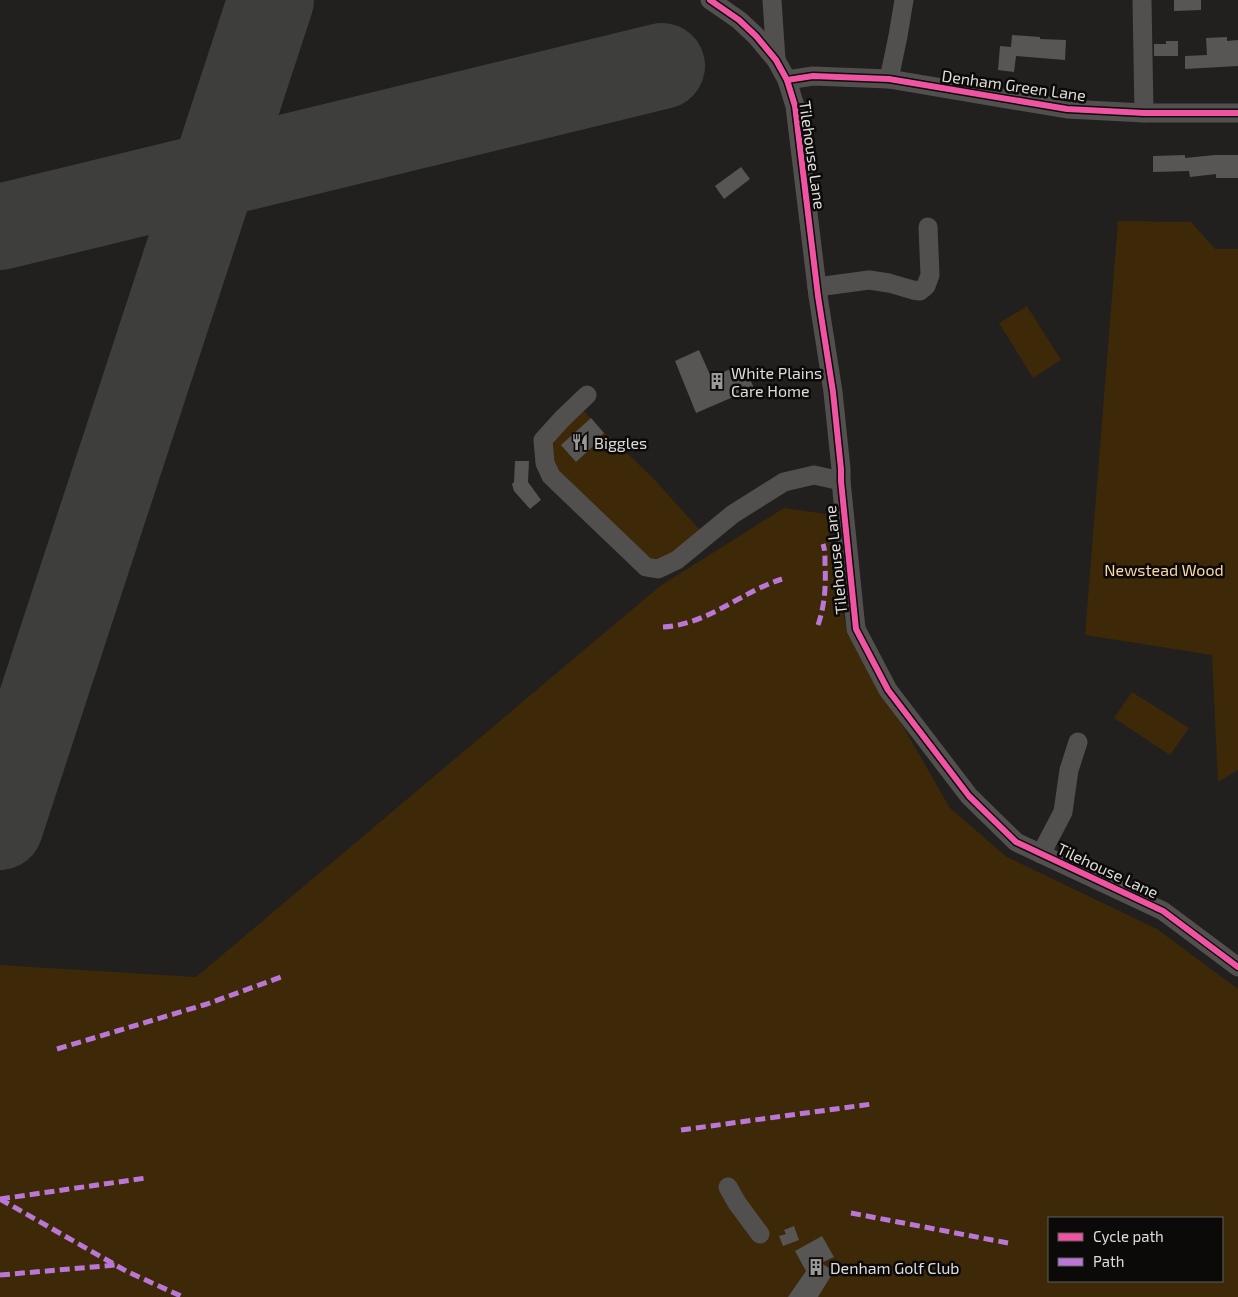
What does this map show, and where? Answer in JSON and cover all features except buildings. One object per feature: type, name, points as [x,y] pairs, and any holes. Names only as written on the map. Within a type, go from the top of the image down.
[{"type":"street","name":"Tilehouse Lane","points":[[710,0],[738,20],[756,36],[776,60],[787,80],[795,106],[817,288],[833,392],[856,629],[888,690],[969,796],[1016,842],[1163,911],[1238,967]]},
{"type":"street","points":[[772,0],[776,60]]},
{"type":"street","points":[[889,79],[904,0]]},
{"type":"street","points":[[1142,0],[1144,113]]},
{"type":"street","name":"Denham Green Lane","points":[[787,80],[813,76],[889,79],[1067,109],[1144,113],[1238,113]]},
{"type":"street","points":[[817,288],[869,280],[920,291],[926,286],[930,275],[928,226]]},
{"type":"street","points":[[587,395],[543,440],[545,463],[551,476],[582,514],[646,567],[658,570],[676,560],[733,514],[784,482],[814,475],[841,481]]},
{"type":"street","points":[[1042,854],[1063,812],[1069,770],[1078,742]]},
{"type":"street","points":[[728,1187],[737,1203],[760,1234]]},
{"type":"green space","name":"Newstead Wood","points":[[1118,221],[1191,222],[1215,249],[1238,249],[1238,770],[1218,782],[1212,655],[1085,635]]},
{"type":"green space","points":[[1027,306],[1061,360],[1033,378],[999,323]]},
{"type":"green space","points":[[584,411],[604,433],[653,478],[700,530],[668,555],[657,560],[645,562],[552,472],[552,435]]},
{"type":"green space","name":"Denham Golf Club","points":[[784,508],[826,514],[846,627],[950,808],[1007,857],[1157,929],[1238,989],[1238,1297],[0,1297],[0,965],[196,977],[660,586]]},
{"type":"green space","points":[[1132,692],[1189,728],[1170,755],[1114,718]]},
{"type":"runway","points":[[0,827],[271,0]]},
{"type":"runway","points":[[0,227],[662,66]]},
{"type":"marked path","points":[[818,625],[824,602],[825,587],[823,544]]},
{"type":"marked path","points":[[663,627],[679,625],[709,614],[782,579]]},
{"type":"marked path","points":[[57,1049],[207,1004],[284,976]]},
{"type":"marked path","points":[[681,1130],[872,1104]]},
{"type":"marked path","points":[[0,1199],[146,1178]]},
{"type":"marked path","points":[[0,1199],[126,1271],[183,1297]]},
{"type":"marked path","points":[[851,1213],[1008,1243]]},
{"type":"marked path","points":[[0,1275],[116,1265]]},
{"type":"cycle path","points":[[710,0],[739,20],[756,36],[776,60],[787,80],[795,106],[818,296],[833,392],[856,629],[888,690],[969,796],[1016,842],[1163,911],[1238,967]]},
{"type":"cycle path","points":[[787,80],[813,76],[889,79],[1067,109],[1144,113],[1238,113]]},
{"type":"place","name":"White Plains Care Home","points":[[717,381]]},
{"type":"place","name":"Biggles","points":[[580,442]]},
{"type":"place","name":"Denham Golf Club","points":[[816,1267]]}]
